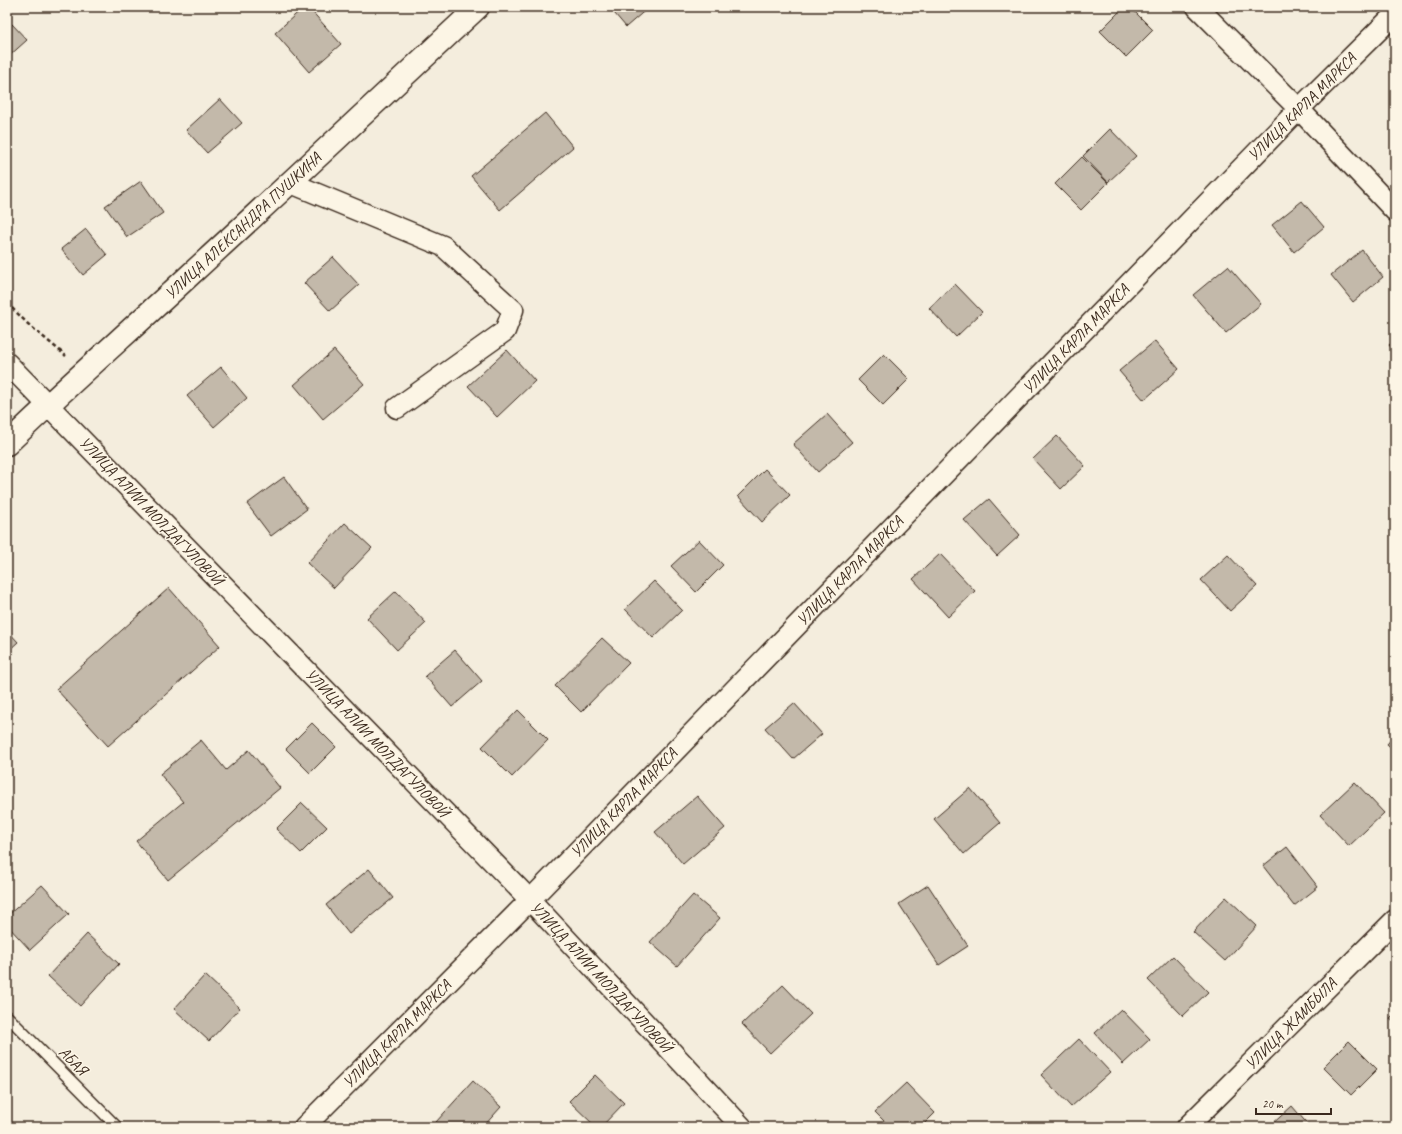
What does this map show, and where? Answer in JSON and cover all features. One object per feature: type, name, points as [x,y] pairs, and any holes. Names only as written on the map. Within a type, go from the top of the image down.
[{"type":"street","name":"УЛИЦА АЛЕКСАНДРА ПУШКИНА","points":[[7,444],[47,405],[291,183],[478,7]]},
{"type":"street","points":[[1197,7],[1299,109],[1395,211]]},
{"type":"street","name":"УЛИЦА КАРЛА МАРКСА","points":[[304,1127],[530,900],[1299,109],[1395,14]]},
{"type":"street","points":[[291,183],[443,246],[513,310],[505,331],[398,408]]},
{"type":"street","name":"УЛИЦА АЛИИ МОЛДАГУЛОВОЙ","points":[[7,363],[530,900],[742,1127]]},
{"type":"street","name":"УЛИЦА ЖАМБЫЛА","points":[[1187,1127],[1395,920]]},
{"type":"lane","name":"АБАЯ","points":[[7,1016],[117,1127]]},
{"type":"path","points":[[7,303],[28,324],[84,372]]},
{"type":"building","points":[[304,7],[308,7],[341,44],[309,72],[275,33]]},
{"type":"building","points":[[609,7],[649,7],[626,27]]},
{"type":"building","points":[[1124,7],[1130,7],[1153,30],[1126,57],[1100,31]]},
{"type":"building","points":[[12,24],[27,40],[8,57],[7,29]]},
{"type":"building","points":[[220,99],[242,123],[207,153],[186,130]]},
{"type":"building","points":[[545,113],[573,147],[500,210],[471,176]]},
{"type":"building","points":[[1110,129],[1136,156],[1108,182],[1083,156]]},
{"type":"building","points":[[1082,157],[1108,183],[1081,210],[1055,184]]},
{"type":"building","points":[[141,181],[163,213],[127,237],[105,206]]},
{"type":"building","points":[[1302,201],[1324,227],[1294,252],[1272,225]]},
{"type":"building","points":[[86,229],[107,255],[83,275],[61,249]]},
{"type":"building","points":[[1362,250],[1383,277],[1353,302],[1331,275]]},
{"type":"building","points":[[333,257],[359,285],[330,311],[304,283]]},
{"type":"building","points":[[1228,266],[1261,304],[1226,333],[1193,295]]},
{"type":"building","points":[[955,284],[982,312],[956,337],[929,308]]},
{"type":"building","points":[[1395,339],[1395,352],[1389,345]]},
{"type":"building","points":[[1155,341],[1179,369],[1144,400],[1119,371]]},
{"type":"building","points":[[334,350],[364,384],[323,419],[294,385]]},
{"type":"building","points":[[507,350],[535,381],[497,417],[468,386]]},
{"type":"building","points":[[884,354],[909,379],[883,405],[858,380]]},
{"type":"building","points":[[221,367],[247,398],[214,427],[187,396]]},
{"type":"building","points":[[827,414],[852,442],[818,472],[793,444]]},
{"type":"building","points":[[1057,436],[1085,466],[1061,489],[1033,459]]},
{"type":"building","points":[[765,469],[790,495],[762,522],[738,496]]},
{"type":"building","points":[[284,477],[307,509],[271,536],[247,504]]},
{"type":"building","points":[[989,499],[1020,535],[997,556],[964,520]]},
{"type":"building","points":[[345,523],[372,548],[334,588],[307,563]]},
{"type":"building","points":[[699,540],[723,565],[696,592],[671,566]]},
{"type":"building","points":[[940,554],[975,591],[948,617],[913,579]]},
{"type":"building","points":[[1228,555],[1257,586],[1230,611],[1201,580]]},
{"type":"building","points":[[654,581],[682,610],[653,638],[625,609]]},
{"type":"building","points":[[169,588],[220,646],[108,746],[56,689]]},
{"type":"building","points":[[396,591],[426,623],[397,650],[367,618]]},
{"type":"building","points":[[7,630],[18,642],[7,652]]},
{"type":"building","points":[[602,638],[629,663],[581,712],[555,686]]},
{"type":"building","points":[[455,650],[482,681],[452,707],[425,676]]},
{"type":"building","points":[[794,703],[822,734],[793,759],[765,728]]},
{"type":"building","points":[[518,710],[548,740],[512,777],[482,747]]},
{"type":"building","points":[[312,723],[336,747],[310,773],[286,749]]},
{"type":"building","points":[[1395,735],[1395,751],[1387,744]]},
{"type":"building","points":[[201,740],[226,770],[249,750],[280,788],[168,880],[136,841],[183,802],[160,774]]},
{"type":"building","points":[[1355,782],[1384,813],[1349,846],[1320,815]]},
{"type":"building","points":[[970,788],[1000,823],[964,854],[934,819]]},
{"type":"building","points":[[697,796],[725,828],[683,864],[655,832]]},
{"type":"building","points":[[302,803],[327,827],[301,853],[276,829]]},
{"type":"building","points":[[1287,847],[1318,887],[1294,906],[1263,866]]},
{"type":"building","points":[[369,869],[393,898],[349,934],[326,905]]},
{"type":"building","points":[[42,885],[69,914],[30,950],[7,925],[7,916]]},
{"type":"building","points":[[928,885],[968,946],[939,965],[899,904]]},
{"type":"building","points":[[693,895],[720,918],[677,966],[650,942]]},
{"type":"building","points":[[1226,897],[1257,926],[1225,961],[1193,932]]},
{"type":"building","points":[[87,934],[119,964],[80,1006],[48,976]]},
{"type":"building","points":[[1173,956],[1208,992],[1183,1016],[1148,980]]},
{"type":"building","points":[[205,975],[240,1008],[209,1041],[174,1009]]},
{"type":"building","points":[[783,985],[811,1014],[770,1053],[742,1024]]},
{"type":"building","points":[[1121,1009],[1150,1039],[1123,1064],[1095,1033]]},
{"type":"building","points":[[1395,1013],[1395,1024],[1390,1018]]},
{"type":"building","points":[[1079,1039],[1110,1072],[1071,1107],[1041,1075]]},
{"type":"building","points":[[1349,1041],[1377,1069],[1351,1095],[1323,1067]]},
{"type":"building","points":[[595,1075],[624,1103],[601,1127],[596,1127],[569,1101]]},
{"type":"building","points":[[473,1081],[501,1107],[483,1127],[442,1127],[436,1122]]},
{"type":"building","points":[[906,1083],[935,1113],[921,1127],[890,1127],[875,1112]]},
{"type":"building","points":[[1292,1106],[1310,1127],[1269,1127]]}]
